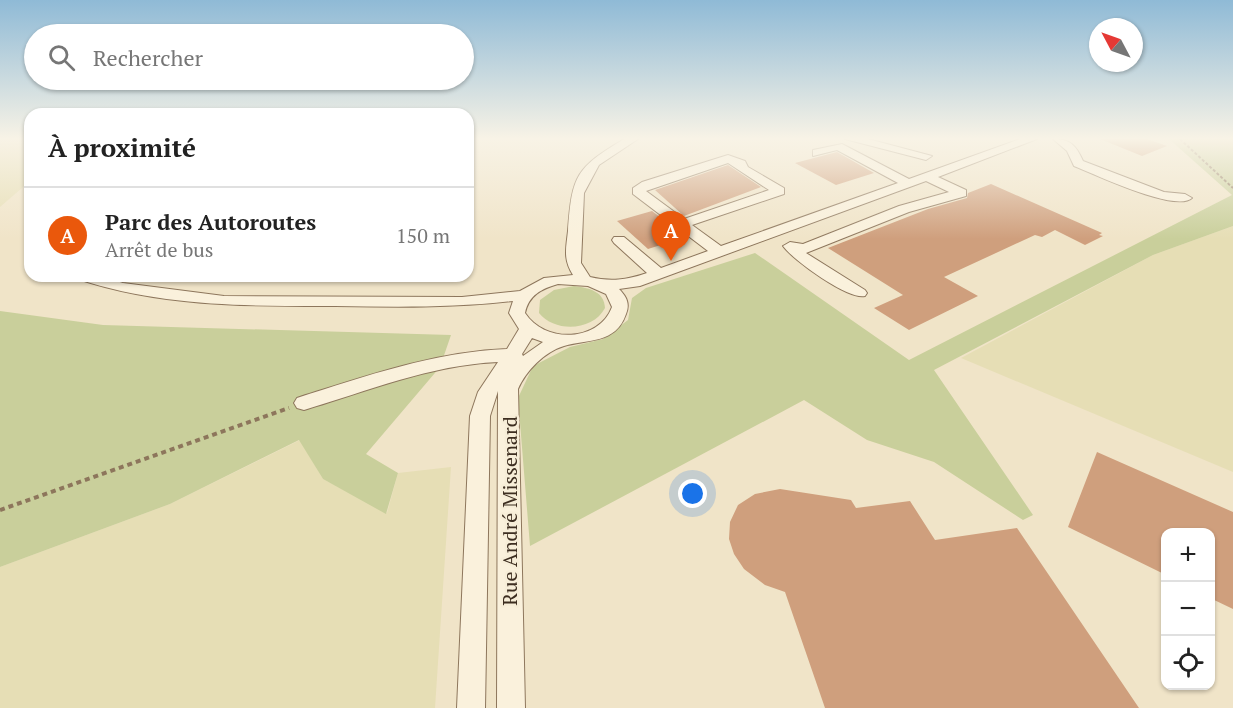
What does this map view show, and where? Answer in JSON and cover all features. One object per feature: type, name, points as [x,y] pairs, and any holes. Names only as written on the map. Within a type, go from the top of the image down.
[{"type":"street","points":[[583,279],[573,263],[577,194],[588,172]]},
{"type":"street","points":[[686,172],[647,184],[638,191],[719,252]]},
{"type":"street","points":[[682,224],[779,191],[747,172]]},
{"type":"street","points":[[889,172],[909,184]]},
{"type":"street","points":[[605,286],[618,301],[619,310],[615,320],[607,328],[579,339],[562,340],[543,336],[527,329],[517,313],[518,303],[524,295],[533,288],[557,279],[583,279],[605,286],[634,283],[941,172]]},
{"type":"street","points":[[1101,172],[1162,196],[1185,198]]},
{"type":"street","points":[[793,248],[806,249],[904,209],[961,193],[927,177]]},
{"type":"street","points":[[771,233],[793,248],[804,259],[859,293]]},
{"type":"street","points":[[619,240],[658,274]]},
{"type":"street","points":[[557,279],[573,263]]},
{"type":"street","points":[[102,282],[121,288],[224,301],[462,302],[524,295]]},
{"type":"street","points":[[618,301],[634,283]]},
{"type":"street","points":[[462,302],[517,313]]},
{"type":"street","name":"Rue André Missenard","points":[[471,708],[478,432],[483,400],[493,380],[514,355],[527,329]]},
{"type":"street","name":"Rue André Missenard","points":[[511,708],[508,389],[513,377],[525,362],[562,340]]},
{"type":"street","points":[[304,402],[404,371],[453,359],[479,355],[514,355]]},
{"type":"street","points":[[478,432],[508,429]]},
{"type":"path","points":[[1215,172],[1233,188]]},
{"type":"path","points":[[0,510],[304,402]]},
{"type":"shaded area","points":[[0,172],[24,172],[24,186],[0,207]]},
{"type":"shaded area","points":[[1233,226],[1233,472],[961,358],[1153,255]]},
{"type":"shaded area","points":[[300,440],[323,479],[387,513],[398,473],[451,467],[435,708],[0,708],[0,567],[170,504]]},
{"type":"green space","points":[[1206,172],[1233,172],[1233,226],[1153,255],[934,370],[1033,515],[1023,520],[934,462],[867,440],[804,400],[530,546],[518,398],[533,366],[570,347],[603,339],[628,320],[632,298],[646,288],[755,253],[909,360],[1232,195]]},
{"type":"green space","points":[[574,286],[590,289],[599,294],[605,308],[599,316],[574,327],[554,324],[539,313],[540,300],[554,290]]},
{"type":"green space","points":[[0,311],[103,325],[451,335],[440,367],[366,454],[398,473],[386,514],[323,479],[299,440],[170,504],[0,567]]},
{"type":"building","points":[[707,172],[739,172],[761,187],[684,216],[655,190]]},
{"type":"building","points":[[812,172],[874,173],[836,185]]},
{"type":"building","points":[[991,184],[1102,233],[1099,235],[1103,236],[1085,245],[1055,230],[1042,237],[1035,235],[944,277],[978,296],[909,330],[874,308],[903,295],[828,248],[928,209],[967,198],[968,193]]},
{"type":"building","points":[[652,211],[686,237],[648,249],[617,221]]},
{"type":"building","points":[[1097,452],[1233,512],[1233,609],[1215,600],[1215,528],[1161,528],[1161,573],[1068,527]]},
{"type":"building","points":[[780,489],[851,500],[856,508],[910,501],[935,540],[1017,528],[1139,708],[825,708],[785,592],[765,585],[744,569],[734,554],[729,539],[730,522],[738,505],[755,494]]},
{"type":"place","name":"Parc des Autoroutes","points":[[671,261]]}]
